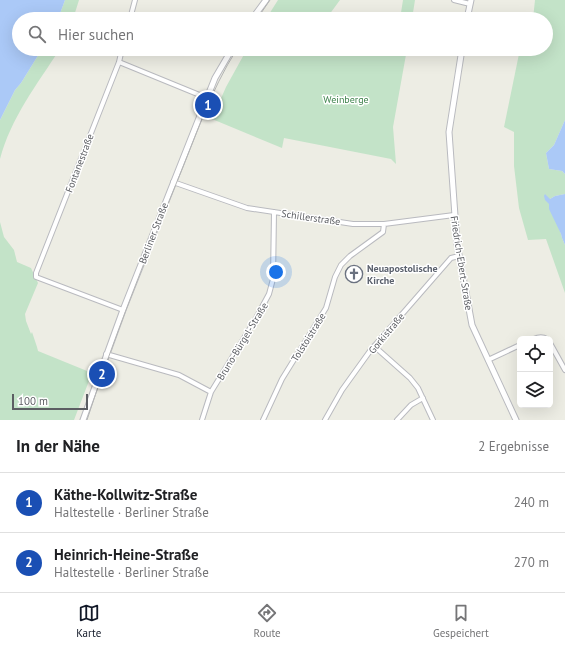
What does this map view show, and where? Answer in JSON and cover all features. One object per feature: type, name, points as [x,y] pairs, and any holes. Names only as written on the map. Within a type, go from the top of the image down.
[{"type":"street","points":[[132,12],[135,0]]},
{"type":"street","points":[[257,12],[266,0]]},
{"type":"street","points":[[454,0],[470,2],[468,12]]},
{"type":"street","name":"Fontanestraße","points":[[120,56],[36,273],[36,277],[123,310]]},
{"type":"street","name":"Berliner Straße","points":[[83,420],[106,354],[173,182],[215,78],[228,56]]},
{"type":"street","name":"Friedrich-Ebert-Straße","points":[[461,56],[449,132],[454,214],[459,256],[472,324],[516,420]]},
{"type":"street","points":[[118,62],[207,98]]},
{"type":"street","name":"Schillerstraße","points":[[173,182],[237,205],[354,224],[384,224],[454,214]]},
{"type":"street","name":"Bruno-Bürgel-Straße","points":[[202,420],[211,392],[269,294],[273,279],[274,212]]},
{"type":"street","name":"Tolstoistraße","points":[[263,420],[282,379],[326,308],[335,277],[341,265],[350,256],[383,232],[384,224]]},
{"type":"street","name":"Gorkistraße","points":[[325,420],[342,390],[374,346],[451,258],[459,256]]},
{"type":"street","points":[[374,346],[410,378],[418,388],[433,420]]},
{"type":"street","points":[[488,360],[517,346]]},
{"type":"street","points":[[553,348],[565,370]]},
{"type":"street","points":[[106,354],[179,376],[211,392]]},
{"type":"street","points":[[397,420],[411,405],[423,398]]},
{"type":"green space","points":[[65,0],[79,0],[75,12],[61,12]]},
{"type":"green space","points":[[278,0],[340,0],[331,12],[270,12]]},
{"type":"green space","points":[[403,0],[415,0],[413,12],[401,12]]},
{"type":"green space","points":[[535,0],[565,0],[565,120],[554,145],[546,153],[549,169],[562,171],[565,174],[565,194],[555,196],[550,199],[550,204],[565,245],[565,293],[546,239],[528,240],[519,208],[514,166],[514,132],[504,127],[519,56],[553,56],[553,12],[534,12]]},
{"type":"green space","points":[[38,56],[55,56],[18,115],[0,159],[0,120],[15,90]]},
{"type":"green space","name":"Weinberge","points":[[243,56],[406,56],[393,127],[396,164],[391,159],[284,138],[282,148],[212,119],[226,87]]},
{"type":"green space","points":[[0,222],[4,237],[14,250],[17,262],[31,268],[38,283],[25,314],[26,321],[31,334],[32,332],[38,351],[92,373],[74,420],[0,420]]},
{"type":"water","points":[[0,0],[65,0],[61,12],[12,12],[12,56],[38,56],[15,90],[0,120]]},
{"type":"water","points":[[565,120],[565,174],[562,171],[549,169],[546,153],[554,145]]},
{"type":"water","points":[[545,194],[550,199],[555,196],[565,194],[565,245],[549,209],[549,204],[545,200]]},
{"type":"tram line","points":[[262,12],[270,0]]},
{"type":"tram line","points":[[87,420],[107,360],[152,243],[211,98],[233,56]]},
{"type":"place","name":"Käthe-Kollwitz-Straße","points":[[208,105]]},
{"type":"place","name":"Neuapostolische Kirche","points":[[354,274]]},
{"type":"place","name":"Heinrich-Heine-Straße","points":[[102,374]]}]
